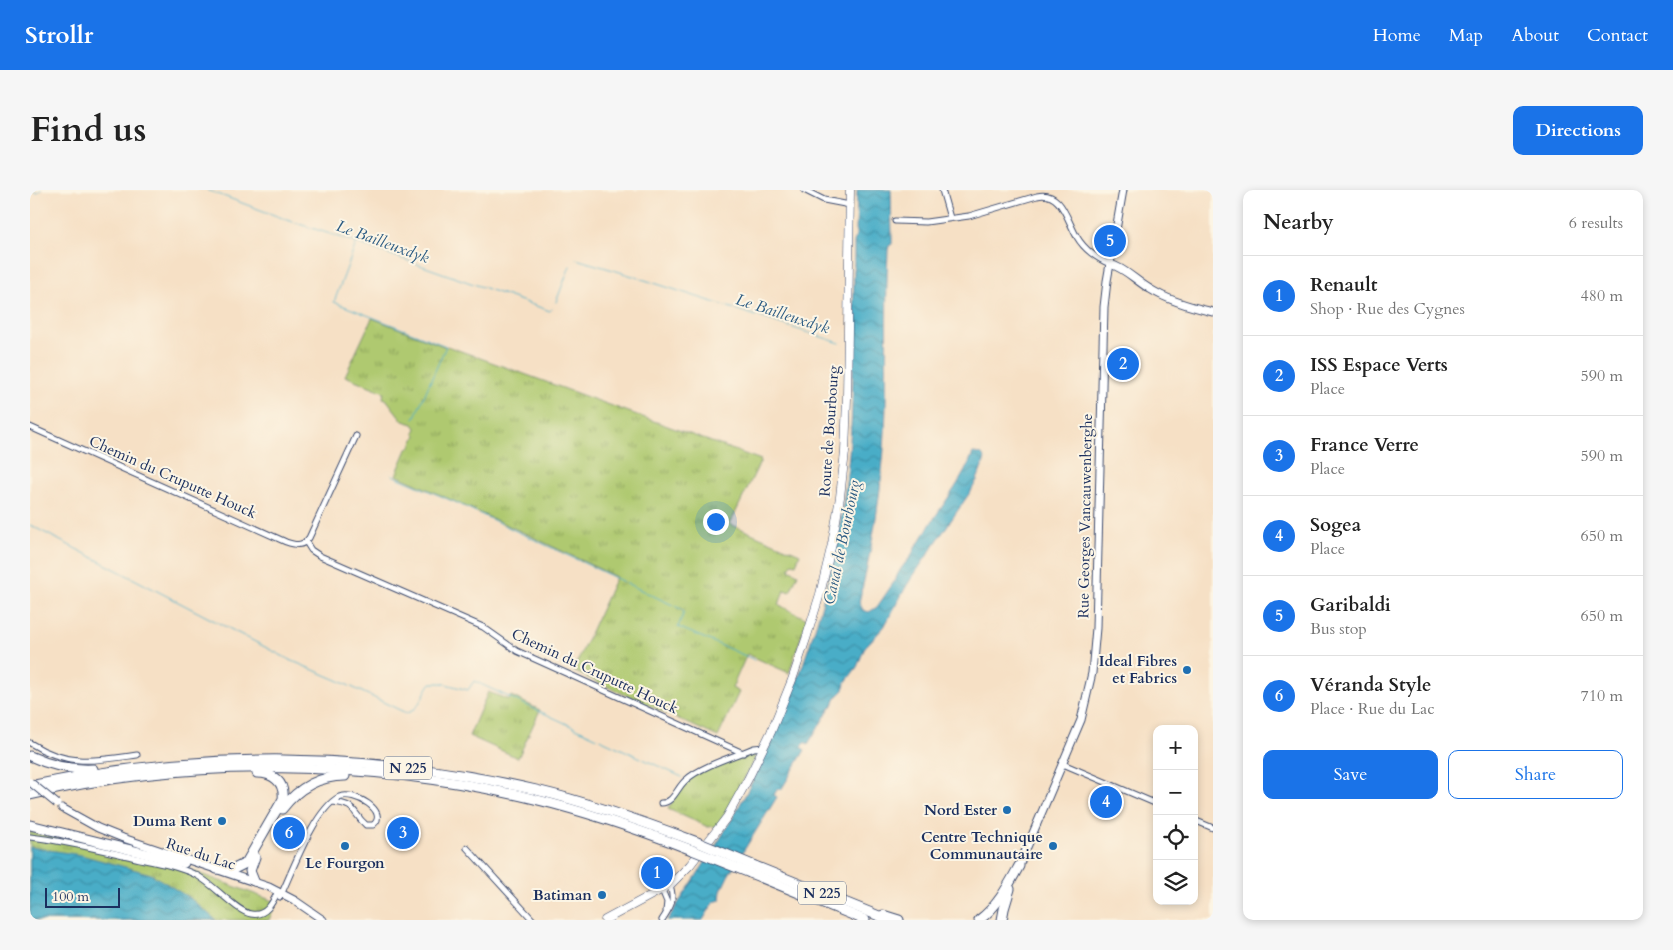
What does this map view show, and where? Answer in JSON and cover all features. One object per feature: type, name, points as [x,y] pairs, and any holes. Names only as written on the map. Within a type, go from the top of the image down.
[{"type":"highway","points":[[30,756],[49,764],[72,769],[138,768]]},
{"type":"highway","name":"N 225","points":[[30,786],[138,768],[201,762],[285,760],[343,762],[418,769],[487,780],[544,792],[620,814],[752,869],[889,920]]},
{"type":"highway","name":"N 225","points":[[30,795],[93,782],[170,773],[242,768],[294,768],[359,772],[418,778],[496,791],[554,804],[695,846]]},
{"type":"highway","points":[[170,773],[264,773],[273,776],[281,785],[283,799],[246,862],[234,869],[218,872]]},
{"type":"highway","points":[[232,874],[247,868],[286,804],[312,782],[338,776],[418,778]]},
{"type":"highway","points":[[30,825],[184,863]]},
{"type":"highway","points":[[254,881],[250,871],[255,857]]},
{"type":"highway","points":[[979,920],[998,901],[1019,866]]},
{"type":"highway","points":[[1002,920],[1006,900],[1019,866]]},
{"type":"highway","name":"N 225","points":[[752,869],[825,904],[865,920]]},
{"type":"highway","points":[[825,904],[855,920]]},
{"type":"highway","points":[[852,905],[899,920]]},
{"type":"main road","name":"Route de Bourbourg","points":[[605,920],[670,884],[690,865],[727,817],[763,749],[790,686],[808,633],[825,575],[842,478],[846,423],[850,190]]},
{"type":"street","points":[[804,190],[824,200],[850,205]]},
{"type":"street","points":[[942,190],[950,218]]},
{"type":"street","name":"Rue Georges Vancauwenberghe","points":[[1019,866],[1083,712],[1094,658],[1104,319],[1110,264],[1124,190]]},
{"type":"street","points":[[895,221],[926,222],[976,215],[1037,196],[1048,195],[1060,204],[1081,243],[1095,256],[1118,266],[1146,287],[1164,297],[1188,306],[1213,312]]},
{"type":"street","name":"Chemin du Cruputte Houck","points":[[30,427],[286,542],[298,545],[306,542],[311,550],[320,556],[482,627],[517,651],[743,753]]},
{"type":"street","points":[[306,542],[356,436]]},
{"type":"street","points":[[30,744],[50,755],[72,760],[97,760],[137,755]]},
{"type":"street","points":[[661,803],[666,803],[671,799],[685,780],[693,775],[757,747],[763,749]]},
{"type":"street","points":[[1062,764],[1153,802]]},
{"type":"street","points":[[30,782],[60,806]]},
{"type":"street","points":[[30,836],[120,854],[183,870],[200,877],[241,909],[250,914],[258,914],[265,911],[279,894],[312,829],[333,802],[345,795],[359,798],[376,812],[377,821],[372,825],[366,825],[355,811],[348,806],[333,802]]},
{"type":"street","name":"Rue du Lac","points":[[60,806],[88,823],[113,834],[298,902],[323,920]]},
{"type":"street","name":"Rue du Lac","points":[[60,806],[78,820],[104,835],[184,863],[254,881],[279,894],[315,920]]},
{"type":"street","points":[[1198,822],[1213,828]]},
{"type":"street","points":[[467,848],[533,920]]},
{"type":"street","points":[[663,918],[672,901],[673,894],[670,884]]},
{"type":"street","points":[[662,890],[667,906],[663,918]]},
{"type":"green space","points":[[372,318],[446,347],[761,460],[730,524],[800,554],[796,564],[792,563],[789,569],[798,574],[790,592],[784,590],[779,605],[807,619],[789,673],[747,654],[732,688],[739,692],[718,737],[573,671],[616,577],[396,475],[408,447],[410,448],[416,435],[414,433],[416,428],[413,424],[403,421],[386,399],[383,398],[384,392],[345,376]]},
{"type":"green space","points":[[488,692],[509,700],[511,696],[540,710],[518,758],[469,736]]},
{"type":"green space","points":[[753,750],[756,751],[754,760],[717,826],[708,827],[668,809],[679,790],[692,776]]},
{"type":"green space","points":[[30,832],[185,868],[276,902],[269,920],[30,920]]},
{"type":"water","name":"Canal de Bourbourg","points":[[857,190],[891,190],[892,238],[892,244],[888,250],[884,454],[873,537],[859,602],[863,610],[869,612],[877,607],[960,480],[973,453],[981,454],[985,459],[971,491],[907,585],[884,627],[865,647],[857,667],[845,683],[844,690],[836,698],[808,744],[805,742],[802,747],[805,750],[781,790],[778,788],[774,795],[777,797],[728,876],[721,891],[720,900],[714,902],[703,920],[667,920],[706,862],[742,801],[762,762],[796,684],[823,602],[841,518],[850,448],[854,242],[856,236]]},
{"type":"water","points":[[30,847],[81,855],[151,874],[191,899],[216,920],[30,920]]},
{"type":"waterway","name":"Le Bailleuxdyk","points":[[30,191],[37,193],[41,190]]},
{"type":"waterway","name":"Le Bailleuxdyk","points":[[207,190],[293,222],[550,311],[552,309]]},
{"type":"waterway","points":[[356,244],[334,302],[446,346],[414,419]]},
{"type":"waterway","name":"Le Bailleuxdyk","points":[[576,259],[840,343]]},
{"type":"waterway","name":"Le Bailleuxdyk","points":[[556,302],[570,266]]},
{"type":"waterway","points":[[392,475],[457,503],[681,609],[684,612],[678,627],[755,660]]},
{"type":"waterway","points":[[30,525],[290,660],[406,713],[418,705],[431,683],[442,683],[468,690],[474,681],[682,777]]},
{"type":"place","name":"Garibaldi","points":[[1110,241]]},
{"type":"place","name":"ISS Espace Verts","points":[[1123,364]]},
{"type":"place","name":"Ideal Fibres et Fabrics","points":[[1187,670]]},
{"type":"place","name":"Sogea","points":[[1106,802]]},
{"type":"place","name":"Nord Ester","points":[[1007,810]]},
{"type":"place","name":"Duma Rent","points":[[222,821]]},
{"type":"place","name":"Véranda Style","points":[[289,833]]},
{"type":"place","name":"France Verre","points":[[403,833]]},
{"type":"place","name":"Le Fourgon","points":[[345,846]]},
{"type":"place","name":"Centre Technique Communautaire","points":[[1053,846]]},
{"type":"place","name":"Renault","points":[[657,873]]},
{"type":"place","name":"Batiman","points":[[602,895]]}]
